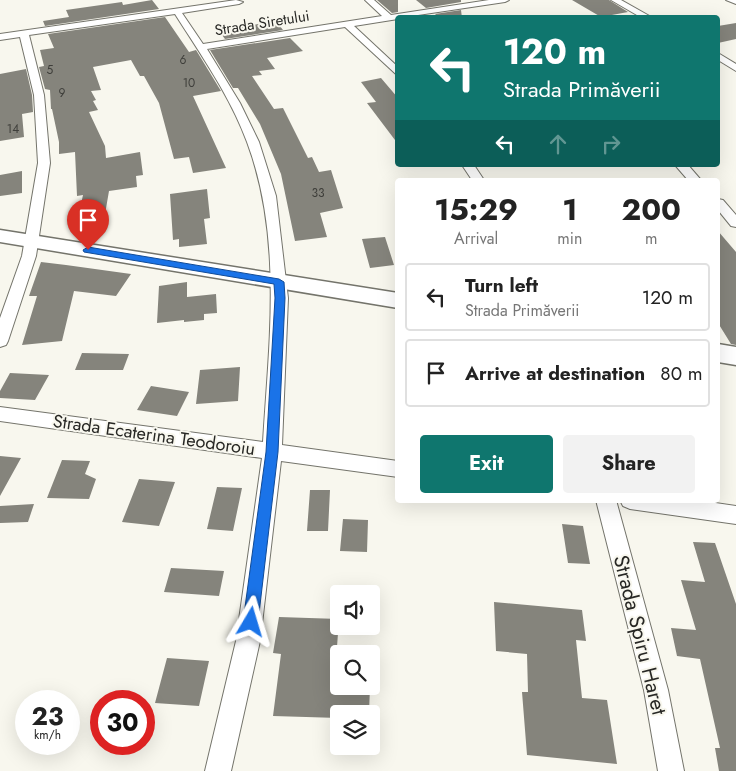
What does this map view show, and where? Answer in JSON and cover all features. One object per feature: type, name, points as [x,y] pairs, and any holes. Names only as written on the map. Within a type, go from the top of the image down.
[{"type":"main road","points":[[0,236],[395,301]]},
{"type":"main road","points":[[720,353],[736,356]]},
{"type":"street","points":[[369,0],[389,18]]},
{"type":"street","name":"Strada Siretului","points":[[408,15],[505,0]]},
{"type":"street","points":[[615,0],[643,15]]},
{"type":"street","points":[[730,0],[736,2]]},
{"type":"street","points":[[0,37],[239,2]]},
{"type":"street","points":[[473,5],[486,13]]},
{"type":"street","points":[[177,11],[235,103],[253,142],[270,196],[280,298],[272,452],[248,641],[218,771]]},
{"type":"street","name":"Strada Siretului","points":[[201,47],[395,17]]},
{"type":"street","points":[[347,24],[395,71]]},
{"type":"street","points":[[0,341],[29,256],[44,163],[39,95],[24,34]]},
{"type":"street","points":[[720,57],[736,68]]},
{"type":"street","points":[[469,167],[477,178]]},
{"type":"street","points":[[683,167],[694,178]]},
{"type":"street","points":[[720,205],[736,223]]},
{"type":"street","name":"Strada Ecaterina Teodoroiu","points":[[0,414],[395,469]]},
{"type":"street","name":"Strada Spiru Haret","points":[[607,503],[656,690],[671,771]]},
{"type":"street","points":[[651,503],[736,515]]},
{"type":"building","points":[[152,0],[159,9],[45,26],[43,21],[69,17],[66,10],[122,2],[123,5]]},
{"type":"building","points":[[377,0],[398,0],[398,12],[392,13]]},
{"type":"building","points":[[416,0],[461,0],[461,2],[426,8]]},
{"type":"building","points":[[572,0],[609,0],[628,12],[612,15],[598,15]]},
{"type":"building","points":[[461,10],[462,15],[436,15]]},
{"type":"building","points":[[165,17],[189,52],[196,50],[221,91],[193,96],[226,168],[193,173],[189,157],[174,159],[159,103],[144,76],[140,76],[131,60],[93,67],[101,90],[91,91],[96,100],[93,101],[98,110],[89,112],[105,146],[106,158],[140,152],[143,175],[136,176],[137,187],[109,191],[104,220],[77,223],[83,195],[77,196],[75,152],[59,154],[59,142],[51,109],[50,90],[45,89],[39,67],[44,66],[40,50],[54,48],[48,34]]},
{"type":"building","points":[[276,21],[283,30],[225,39],[219,31]]},
{"type":"building","points":[[736,23],[736,39],[720,43],[720,26]]},
{"type":"building","points":[[290,38],[303,51],[267,58],[275,69],[259,71],[262,75],[252,76],[274,109],[283,108],[308,158],[312,157],[319,172],[331,170],[343,208],[320,213],[327,237],[295,241],[281,174],[260,124],[238,88],[233,88],[210,50]]},
{"type":"building","points":[[26,69],[32,95],[33,112],[22,114],[24,137],[0,141],[0,74]]},
{"type":"building","points":[[381,78],[395,94],[395,140],[367,103],[376,102],[361,82]]},
{"type":"building","points":[[22,171],[22,193],[0,196],[0,175]]},
{"type":"building","points":[[207,189],[210,218],[204,219],[207,244],[179,247],[179,239],[173,240],[170,194]]},
{"type":"building","points":[[720,233],[736,252],[736,345],[731,344],[720,326]]},
{"type":"building","points":[[385,237],[394,265],[370,268],[362,239]]},
{"type":"building","points":[[41,262],[131,274],[116,296],[74,291],[62,341],[22,345],[37,296],[29,296]]},
{"type":"building","points":[[187,282],[187,297],[216,294],[217,313],[204,314],[204,320],[157,323],[159,286]]},
{"type":"building","points":[[82,353],[129,354],[123,370],[75,370]]},
{"type":"building","points":[[240,367],[238,401],[196,404],[200,370]]},
{"type":"building","points":[[10,373],[49,375],[35,400],[0,398],[0,391]]},
{"type":"building","points":[[151,386],[189,392],[177,416],[137,410]]},
{"type":"building","points":[[0,456],[21,458],[0,496]]},
{"type":"building","points":[[62,460],[90,461],[85,474],[96,479],[89,499],[47,498]]},
{"type":"building","points":[[139,479],[175,482],[159,526],[122,522]]},
{"type":"building","points":[[217,487],[242,488],[233,531],[207,529]]},
{"type":"building","points":[[310,490],[330,490],[328,531],[307,531]]},
{"type":"building","points":[[34,504],[28,522],[0,523],[0,506]]},
{"type":"building","points":[[343,519],[368,520],[367,552],[340,551]]},
{"type":"building","points":[[562,524],[583,526],[590,564],[568,563]]},
{"type":"building","points":[[693,542],[715,543],[736,604],[736,771],[719,771],[715,748],[720,748],[700,659],[677,656],[671,628],[696,630],[681,580],[705,582]]},
{"type":"building","points":[[171,568],[224,571],[219,596],[164,592]]},
{"type":"building","points":[[494,602],[582,610],[586,641],[576,640],[582,698],[607,700],[617,764],[527,755],[522,692],[528,692],[527,654],[496,651]]},
{"type":"building","points":[[279,617],[330,619],[330,635],[338,635],[337,645],[330,645],[330,695],[370,695],[369,705],[330,705],[330,718],[273,716],[281,654],[273,653]]},
{"type":"building","points":[[167,658],[209,661],[199,706],[155,703]]},
{"type":"route","points":[[88,250],[279,282],[280,298],[272,452],[251,622]]}]
